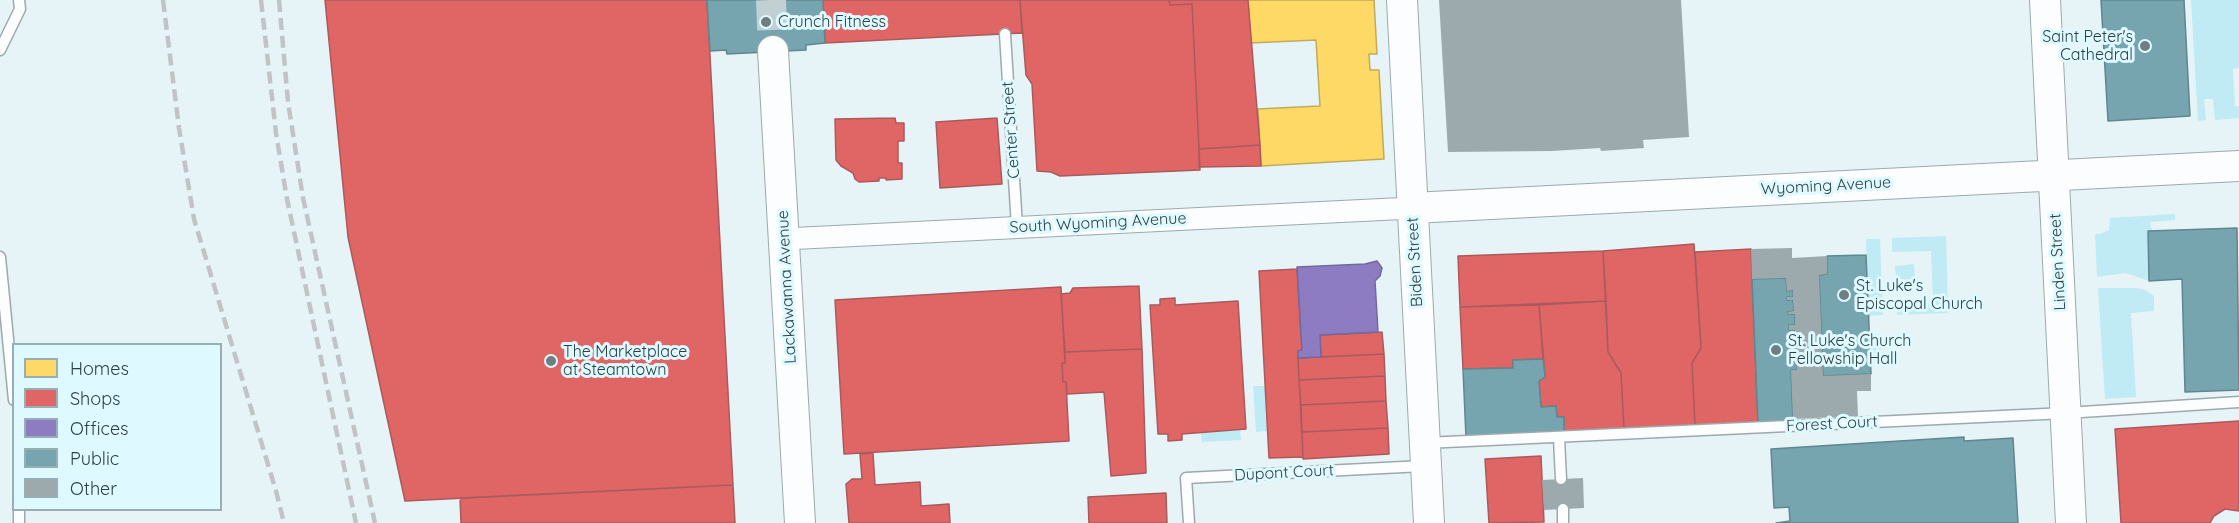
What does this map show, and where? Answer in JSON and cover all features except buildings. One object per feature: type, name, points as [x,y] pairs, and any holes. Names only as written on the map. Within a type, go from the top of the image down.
[{"type":"main road","name":"Biden Street","points":[[1402,0],[1429,523]]},
{"type":"main road","name":"Linden Street","points":[[2045,0],[2071,523]]},
{"type":"main road","name":"Lackawanna Avenue","points":[[773,51],[800,523]]},
{"type":"main road","name":"Wyoming Avenue","points":[[1413,208],[2239,166]]},
{"type":"street","name":"South Wyoming Avenue","points":[[784,239],[1413,208]]},
{"type":"lane","points":[[0,50],[20,9],[19,0]]},
{"type":"lane","name":"Center Street","points":[[1005,34],[1017,227]]},
{"type":"lane","points":[[0,257],[12,384]]},
{"type":"lane","name":"Forest Court","points":[[1426,455],[1559,438],[2066,413],[2239,402]]},
{"type":"lane","points":[[1559,438],[1561,479]]},
{"type":"lane","name":"Dupont Court","points":[[1189,523],[1186,478],[1426,455]]},
{"type":"lane","points":[[1563,509],[1563,523]]},
{"type":"shaded area","points":[[2191,0],[2239,0],[2239,68],[2233,69],[2235,106],[2239,106],[2239,118],[2215,120],[2213,99],[2204,99],[2206,120],[2198,121]]},
{"type":"shaded area","points":[[2175,214],[2175,220],[2150,222],[2152,231],[2148,232],[2149,281],[2125,273],[2097,277],[2095,234],[2109,230],[2110,218]]},
{"type":"shaded area","points":[[1946,236],[1948,313],[1897,315],[1897,303],[1933,302],[1931,251],[1892,252],[1892,238]]},
{"type":"shaded area","points":[[1866,239],[1880,239],[1883,315],[1868,316]]},
{"type":"shaded area","points":[[1914,264],[1916,292],[1897,293],[1895,266]]},
{"type":"shaded area","points":[[2098,288],[2144,289],[2154,296],[2154,311],[2131,313],[2136,397],[2105,399]]},
{"type":"shaded area","points":[[1880,334],[1881,360],[1870,364],[1869,335]]},
{"type":"shaded area","points":[[1253,386],[1265,386],[1267,431],[1256,432]]},
{"type":"shaded area","points":[[1240,430],[1241,440],[1202,442],[1201,432]]},
{"type":"tunnel","points":[[771,0],[773,51]]},
{"type":"railway","points":[[163,0],[179,128],[194,219],[284,523]]},
{"type":"railway","points":[[261,0],[276,133],[287,199],[356,523]]},
{"type":"railway","points":[[279,0],[288,102],[303,198],[375,523]]},
{"type":"place","name":"Crunch Fitness","points":[[766,22]]},
{"type":"place","name":"Saint Peter's Cathedral","points":[[2145,46]]},
{"type":"place","name":"St. Luke's Episcopal Church","points":[[1844,295]]},
{"type":"place","name":"St. Luke's Church Fellowship Hall","points":[[1776,350]]},
{"type":"place","name":"The Marketplace at Steamtown","points":[[551,361]]}]
